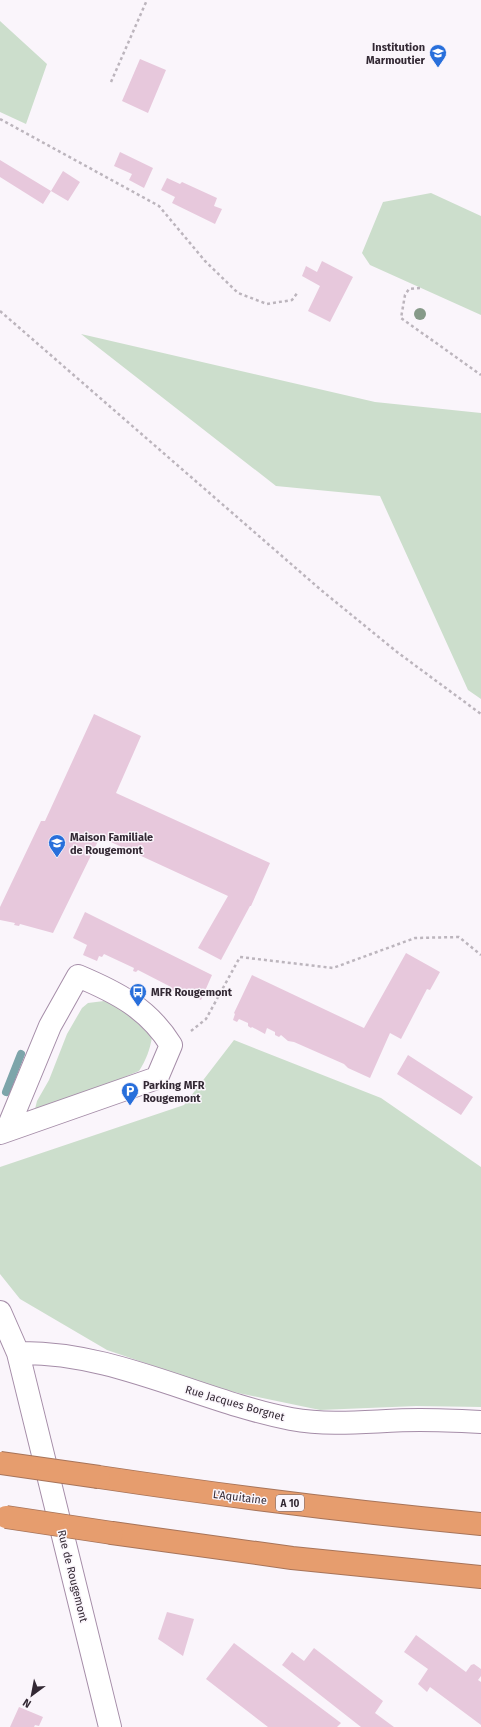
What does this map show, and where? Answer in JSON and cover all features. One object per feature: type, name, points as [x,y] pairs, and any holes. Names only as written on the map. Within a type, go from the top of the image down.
[{"type":"highway","name":"L'Aquitaine","points":[[0,1462],[195,1492],[299,1505],[481,1524]]},
{"type":"highway","points":[[3,1517],[187,1545],[300,1559],[481,1577]]},
{"type":"street","points":[[78,976],[106,988],[138,1007],[162,1031],[171,1045],[157,1078],[3,1132],[50,1026],[78,976]]},
{"type":"street","name":"Rue de Rougemont","points":[[0,1312],[18,1353],[110,1727]]},
{"type":"street","name":"Rue Jacques Borgnet","points":[[18,1353],[43,1353],[93,1361],[126,1370],[214,1399],[259,1412],[292,1419],[346,1424],[420,1420],[481,1422]]},
{"type":"path","points":[[110,82],[147,0]]},
{"type":"path","points":[[0,119],[159,206],[205,261],[238,293],[267,304],[292,300],[298,292]]},
{"type":"path","points":[[420,288],[409,289],[406,295],[401,318],[481,375]]},
{"type":"path","points":[[0,311],[320,590],[397,652],[481,714]]},
{"type":"path","points":[[171,1045],[206,1019],[240,957],[333,968],[415,938],[459,937],[481,955]]},
{"type":"green space","points":[[0,21],[47,64],[26,124],[0,112]]},
{"type":"green space","points":[[431,193],[481,216],[481,315],[370,265],[362,253],[383,202]]},
{"type":"green space","points":[[81,334],[375,402],[481,413],[481,699],[468,690],[380,496],[276,486]]},
{"type":"green space","points":[[104,1001],[118,1006],[131,1015],[152,1037],[144,1063],[139,1071],[40,1112],[35,1109],[37,1101],[49,1080],[67,1034],[82,1008],[88,1003]]},
{"type":"green space","points":[[234,1040],[381,1098],[481,1167],[481,1407],[416,1406],[320,1410],[224,1390],[107,1350],[20,1299],[0,1274],[0,1167],[184,1105]]},
{"type":"building","points":[[140,59],[166,70],[148,113],[122,101]]},
{"type":"building","points":[[120,152],[153,168],[144,188],[129,180],[132,174],[114,166]]},
{"type":"building","points":[[0,160],[51,191],[43,204],[0,177]]},
{"type":"building","points":[[63,171],[80,182],[68,201],[51,191]]},
{"type":"building","points":[[167,178],[180,184],[182,182],[217,198],[214,206],[222,209],[215,224],[172,203],[175,197],[161,190]]},
{"type":"building","points":[[322,261],[353,277],[330,322],[308,311],[320,286],[302,276],[306,266],[317,272]]},
{"type":"building","points":[[94,714],[141,736],[116,793],[270,863],[251,906],[221,960],[198,948],[228,896],[100,837],[53,933],[20,924],[19,926],[14,925],[15,923],[0,920],[0,907],[41,821],[45,821]]},
{"type":"building","points":[[85,912],[212,975],[201,1000],[176,988],[174,991],[170,990],[171,987],[138,970],[136,972],[133,971],[134,968],[104,954],[102,957],[99,956],[97,961],[83,955],[87,945],[73,938]]},
{"type":"building","points":[[406,953],[440,972],[430,990],[427,989],[401,1039],[390,1033],[370,1078],[348,1068],[344,1064],[294,1042],[288,1041],[281,1035],[279,1037],[275,1035],[275,1032],[267,1028],[265,1034],[252,1027],[251,1028],[248,1026],[248,1023],[239,1019],[237,1022],[233,1020],[234,1013],[252,975],[364,1028]]},
{"type":"building","points":[[408,1055],[473,1097],[461,1115],[397,1074]]},
{"type":"building","points":[[167,1612],[194,1619],[183,1656],[158,1639]]},
{"type":"building","points":[[416,1635],[466,1672],[471,1665],[474,1664],[481,1669],[481,1676],[478,1680],[481,1682],[481,1725],[430,1687],[427,1692],[418,1684],[428,1669],[404,1652]]},
{"type":"building","points":[[234,1643],[341,1723],[337,1727],[268,1727],[206,1679]]},
{"type":"building","points":[[314,1648],[383,1701],[375,1713],[394,1727],[361,1727],[282,1665],[292,1652],[304,1661]]},
{"type":"building","points":[[19,1707],[43,1717],[39,1726],[10,1727]]},
{"type":"waterway","points":[[6,1092],[21,1054]]},
{"type":"place","name":"Institution Marmoutier","points":[[438,68]]},
{"type":"place","name":"Maison Familiale de Rougemont","points":[[57,858]]},
{"type":"place","name":"MFR Rougemont","points":[[138,1007]]},
{"type":"place","name":"Parking MFR Rougemont","points":[[130,1106]]}]
